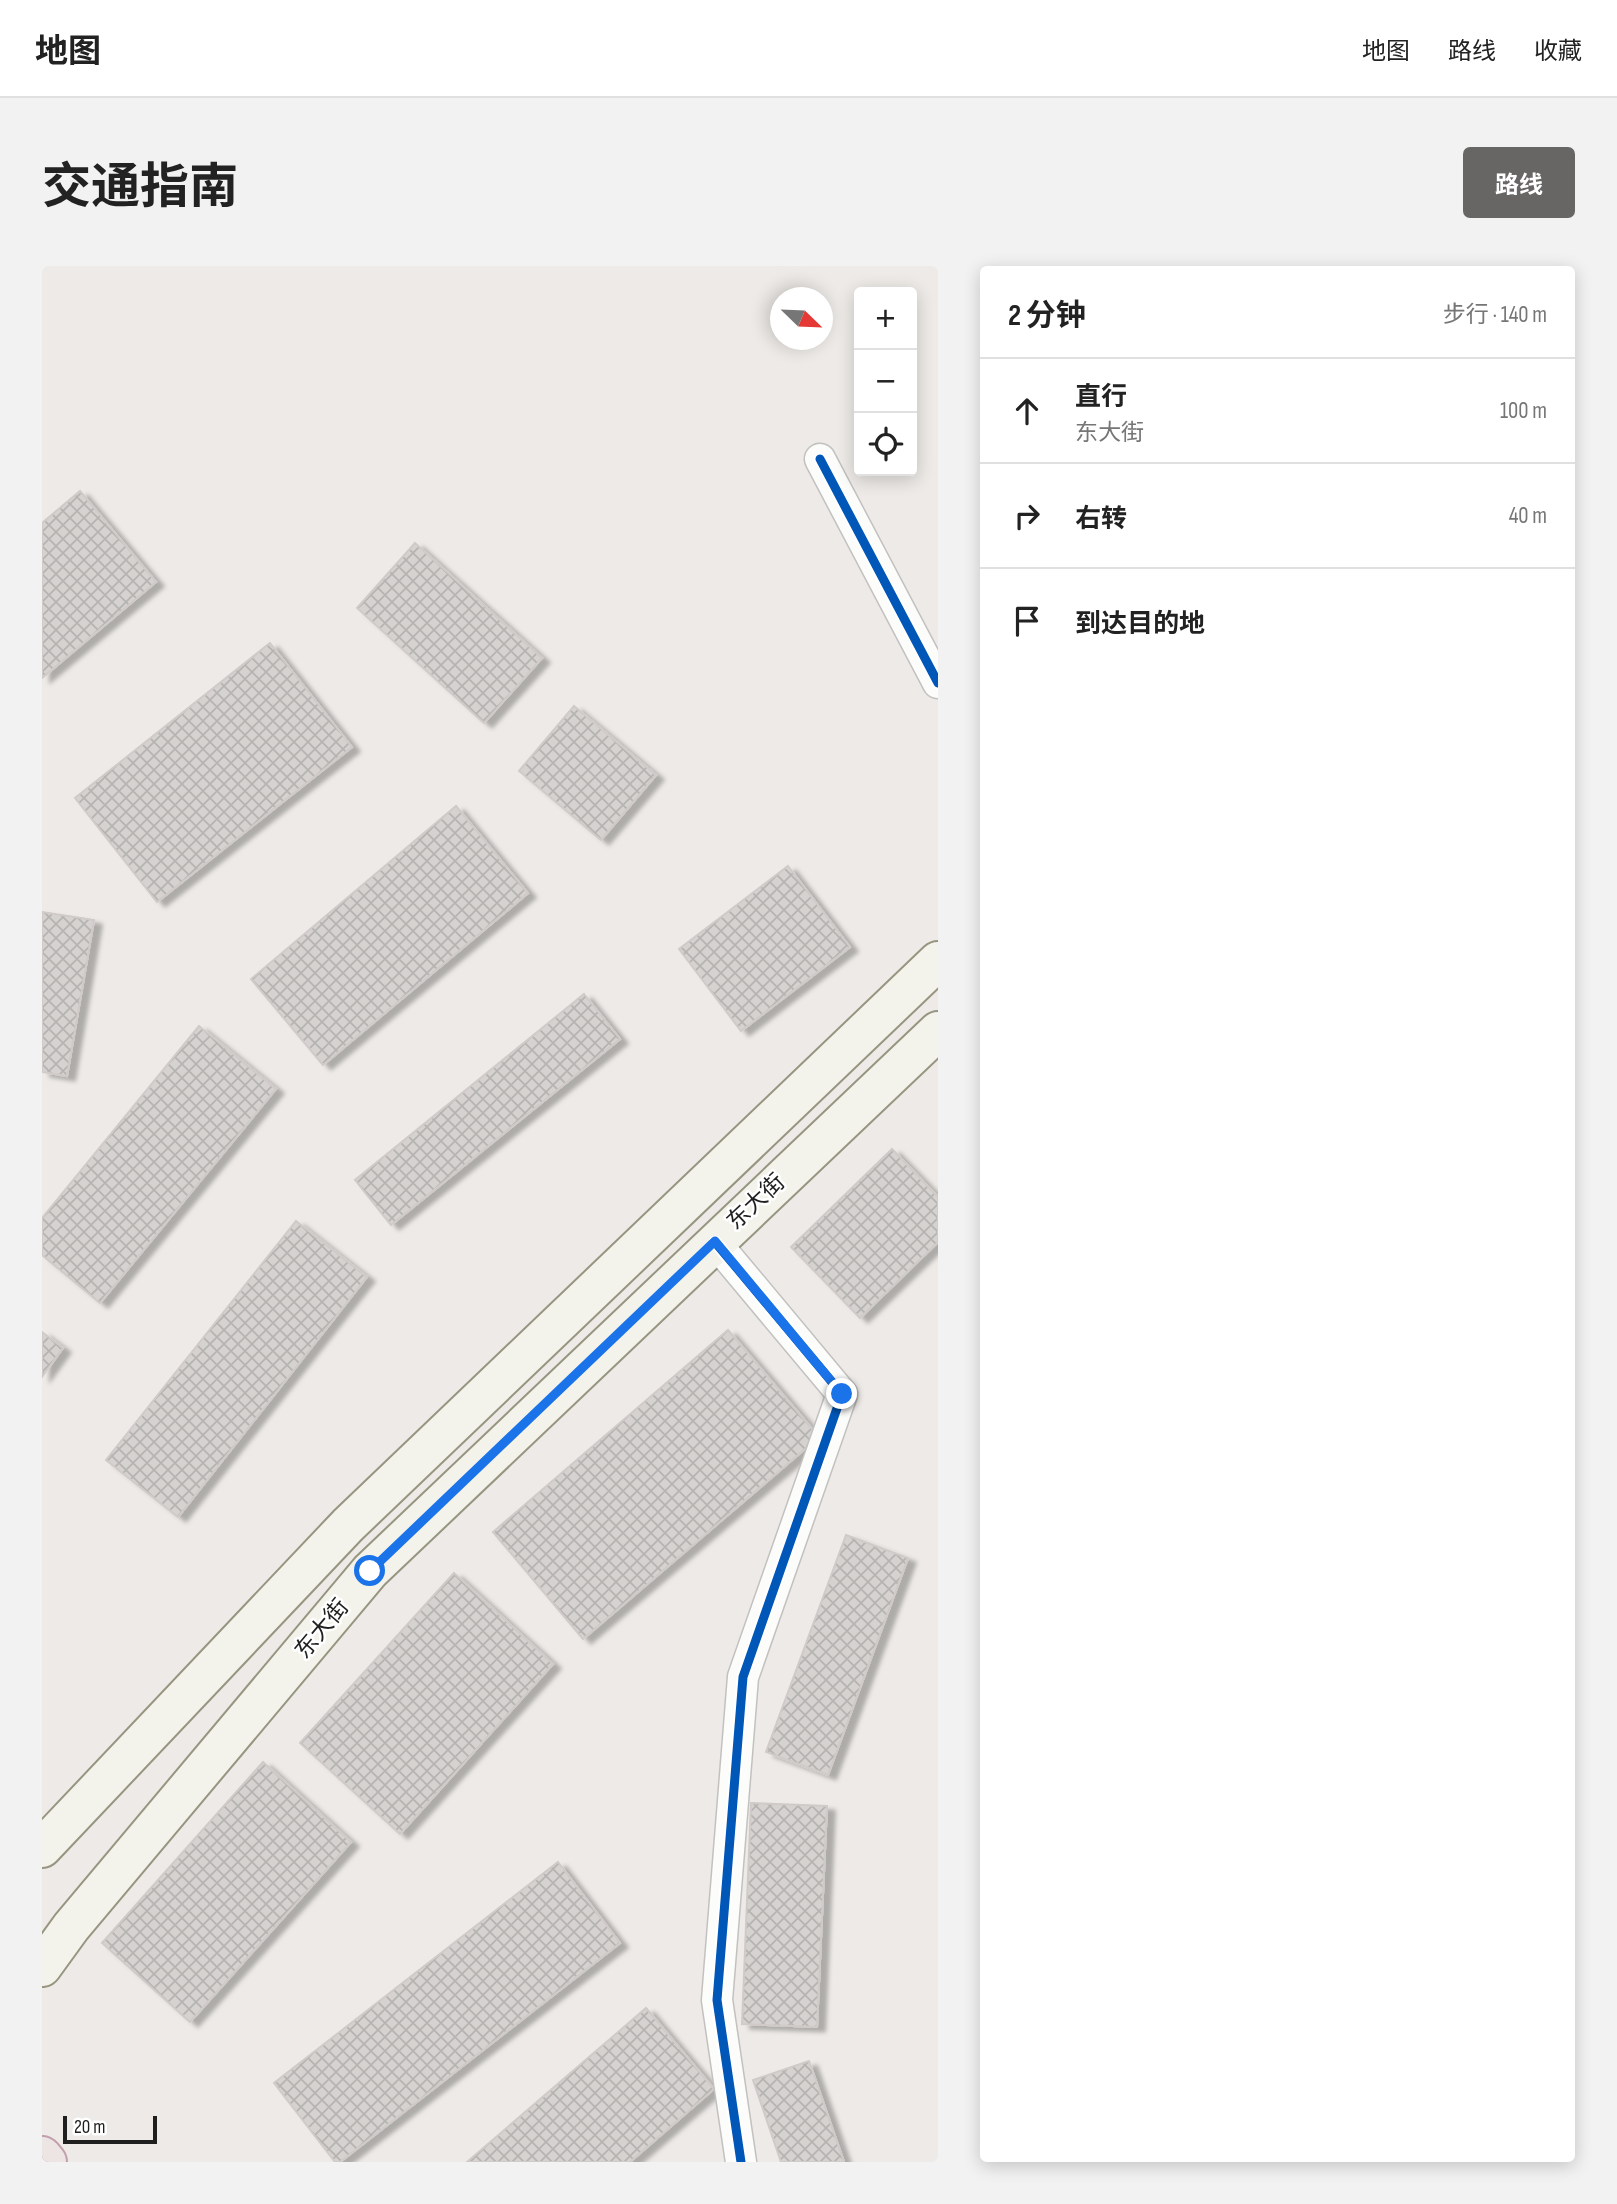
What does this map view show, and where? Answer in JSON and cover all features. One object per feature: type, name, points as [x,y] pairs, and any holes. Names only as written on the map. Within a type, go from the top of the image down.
[{"type":"highway","points":[[42,2156],[47,2162]]},
{"type":"main road","points":[[42,1848],[348,1525],[938,961]]},
{"type":"main road","name":"东大街","points":[[42,1967],[71,1927],[370,1571],[938,1031]]},
{"type":"street","points":[[820,459],[938,683]]},
{"type":"street","points":[[715,1241],[842,1394],[743,1677],[717,2000],[741,2162]]},
{"type":"building","points":[[80,491],[156,582],[42,678],[42,523]]},
{"type":"building","points":[[415,543],[542,658],[484,723],[357,608]]},
{"type":"building","points":[[270,643],[352,747],[157,902],[75,798]]},
{"type":"building","points":[[574,706],[656,775],[601,840],[519,771]]},
{"type":"building","points":[[456,806],[528,893],[323,1065],[251,979]]},
{"type":"building","points":[[788,866],[850,947],[741,1031],[679,949]]},
{"type":"building","points":[[42,912],[94,920],[67,1076],[42,1072]]},
{"type":"building","points":[[584,994],[620,1039],[391,1225],[355,1180]]},
{"type":"building","points":[[199,1026],[276,1089],[100,1303],[42,1255],[42,1218]]},
{"type":"building","points":[[892,1149],[938,1197],[938,1242],[860,1318],[791,1247]]},
{"type":"building","points":[[296,1221],[367,1277],[178,1517],[106,1460]]},
{"type":"building","points":[[728,1330],[819,1437],[583,1639],[493,1532]]},
{"type":"building","points":[[42,1332],[63,1348],[42,1377]]},
{"type":"building","points":[[846,1535],[908,1558],[828,1775],[766,1752]]},
{"type":"building","points":[[454,1573],[553,1664],[400,1834],[300,1743]]},
{"type":"building","points":[[263,1762],[351,1842],[190,2022],[102,1943]]},
{"type":"building","points":[[751,1803],[827,1806],[817,2027],[742,2024]]},
{"type":"building","points":[[558,1862],[620,1943],[340,2162],[335,2162],[274,2083]]},
{"type":"building","points":[[646,2008],[714,2089],[630,2162],[467,2162]]},
{"type":"building","points":[[809,2061],[844,2162],[781,2162],[753,2080]]},
{"type":"cycle path","points":[[820,459],[938,683]]},
{"type":"cycle path","points":[[715,1242],[842,1394],[743,1677],[717,2000],[741,2162]]},
{"type":"route","points":[[370,1571],[715,1241],[842,1394]]}]
